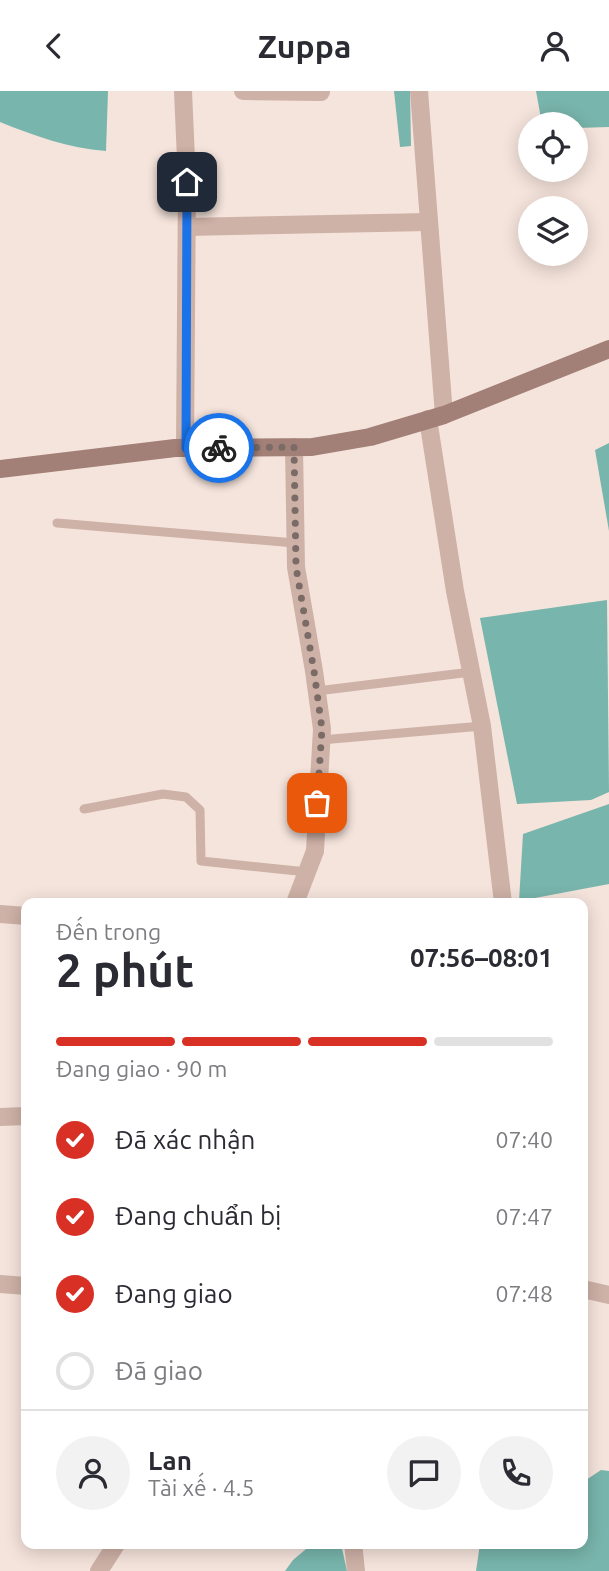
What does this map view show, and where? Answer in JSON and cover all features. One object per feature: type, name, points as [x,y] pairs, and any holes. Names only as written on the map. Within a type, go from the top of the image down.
[{"type":"street","points":[[183,91],[187,227],[186,448]]},
{"type":"street","points":[[243,91],[321,92]]},
{"type":"street","points":[[419,91],[428,222],[436,417],[455,591],[482,726],[502,898]]},
{"type":"street","points":[[187,227],[428,222]]},
{"type":"street","points":[[0,469],[186,448],[312,447],[370,437],[436,417],[609,349]]},
{"type":"street","points":[[294,447],[296,567],[322,729],[315,851],[297,898]]},
{"type":"street","points":[[0,914],[21,916]]},
{"type":"street","points":[[0,1117],[21,1116]]},
{"type":"street","points":[[0,1284],[21,1286]]},
{"type":"street","points":[[588,1290],[609,1295]]},
{"type":"street","points":[[99,1571],[113,1549]]},
{"type":"street","points":[[354,1549],[356,1571]]},
{"type":"lane","points":[[57,523],[296,543]]},
{"type":"lane","points":[[317,691],[472,672]]},
{"type":"lane","points":[[321,740],[482,726]]},
{"type":"lane","points":[[84,809],[163,794],[186,797],[200,810],[201,860],[307,871]]},
{"type":"water","points":[[0,91],[108,91],[106,151],[52,141],[0,122]]},
{"type":"water","points":[[394,91],[410,91],[411,146],[400,147]]},
{"type":"water","points":[[536,91],[609,91],[609,127],[588,128],[588,112],[540,112]]},
{"type":"water","points":[[609,443],[609,531],[595,450]]},
{"type":"water","points":[[607,600],[609,792],[591,800],[517,804],[480,618]]},
{"type":"water","points":[[609,804],[609,884],[535,898],[519,898],[523,834]]},
{"type":"water","points":[[601,1470],[609,1471],[609,1571],[476,1571],[479,1549],[588,1549],[588,1479]]},
{"type":"water","points":[[306,1549],[342,1549],[347,1571],[285,1571]]},
{"type":"way so far","points":[[219,448],[294,447],[296,567],[322,729],[317,803]]},
{"type":"route","points":[[187,182],[186,448],[219,448]]}]
